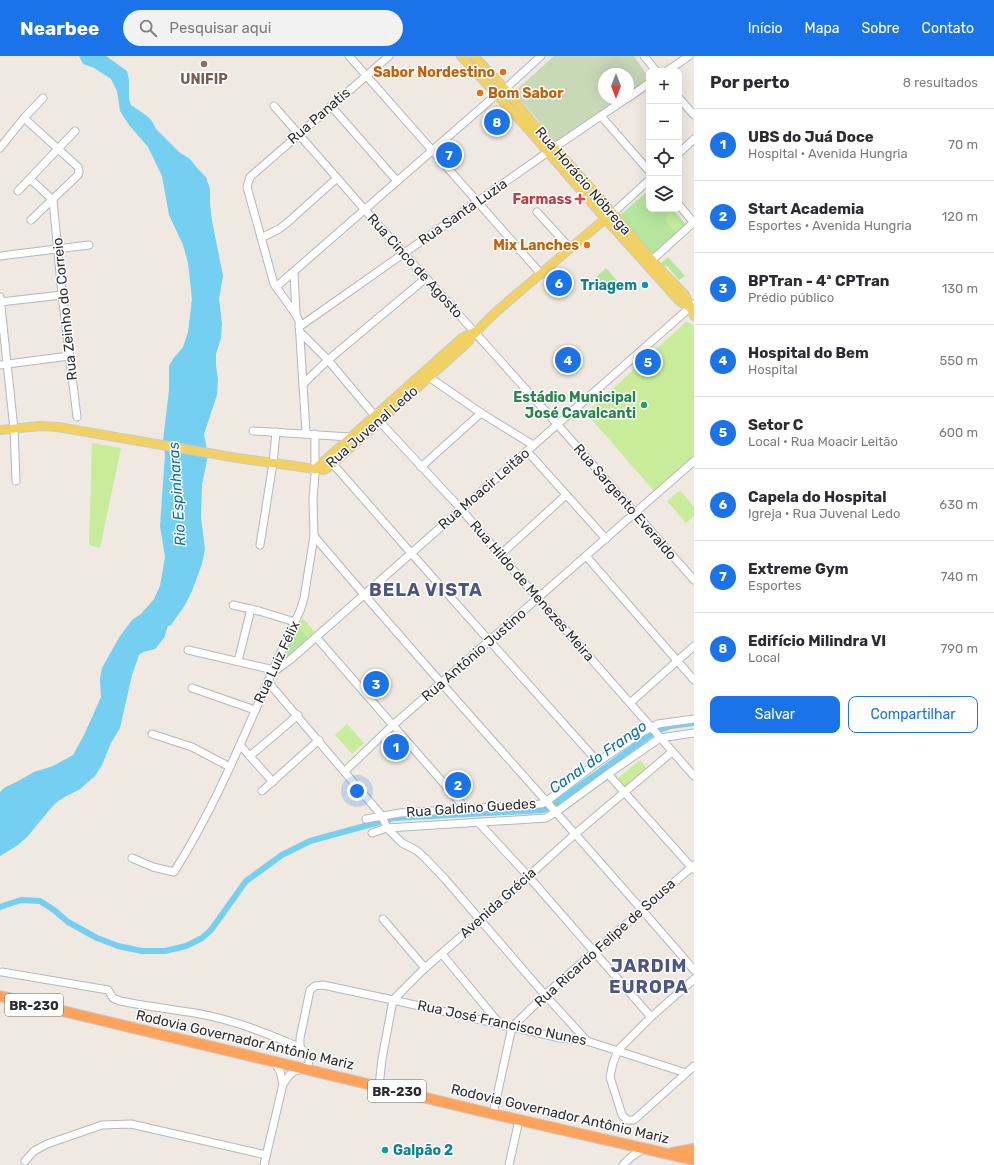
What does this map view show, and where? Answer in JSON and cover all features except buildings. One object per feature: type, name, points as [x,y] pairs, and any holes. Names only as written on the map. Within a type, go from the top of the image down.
[{"type":"highway","name":"Rodovia Governador Antônio Mariz","points":[[0,996],[493,1114],[694,1160]]},
{"type":"highway","points":[[668,1153],[694,1149]]},
{"type":"main road","name":"Rua Horácio Nóbrega","points":[[461,56],[497,94],[680,302],[693,307]]},
{"type":"main road","name":"Rua Horácio Nóbrega","points":[[474,56],[505,89],[530,120],[685,296],[693,307],[694,316]]},
{"type":"main road","name":"Rua Juvenal Ledo","points":[[315,469],[350,437],[378,419],[429,377],[467,343],[475,332],[612,213]]},
{"type":"main road","name":"Rua Juvenal Ledo","points":[[315,469],[323,470],[333,464],[462,338],[475,332]]},
{"type":"main road","points":[[0,430],[40,426],[69,429],[237,458],[315,469]]},
{"type":"street","points":[[349,56],[541,274]]},
{"type":"street","name":"Rua Panatis","points":[[261,238],[248,187],[250,177],[389,56]]},
{"type":"street","points":[[644,56],[654,68]]},
{"type":"street","points":[[671,68],[689,56]]},
{"type":"street","points":[[505,89],[539,57]]},
{"type":"street","points":[[634,94],[646,85]]},
{"type":"street","points":[[276,287],[294,273],[497,94]]},
{"type":"street","points":[[0,148],[24,118],[43,98]]},
{"type":"street","points":[[682,101],[694,115]]},
{"type":"street","points":[[555,147],[619,104]]},
{"type":"street","name":"Rua Cinco de Agosto","points":[[274,106],[557,424]]},
{"type":"street","points":[[331,106],[397,181]]},
{"type":"street","points":[[601,116],[646,168]]},
{"type":"street","points":[[24,118],[59,148],[78,167],[79,172],[78,175],[53,200],[30,220]]},
{"type":"street","points":[[18,191],[75,131]]},
{"type":"street","points":[[682,150],[694,139]]},
{"type":"street","name":"Rua Santa Luzia","points":[[299,329],[404,252],[548,152]]},
{"type":"street","points":[[296,314],[276,287],[261,238],[287,223],[337,178]]},
{"type":"street","points":[[30,179],[53,200]]},
{"type":"street","points":[[612,213],[646,183]]},
{"type":"street","name":"Rua Zeinho do Correio","points":[[53,200],[62,294],[77,417]]},
{"type":"street","points":[[652,260],[694,222],[682,208]]},
{"type":"street","points":[[537,212],[570,248]]},
{"type":"street","points":[[0,256],[89,245]]},
{"type":"street","points":[[294,273],[306,433]]},
{"type":"street","points":[[302,384],[328,360],[426,278]]},
{"type":"street","points":[[16,481],[14,429],[4,365],[0,301],[62,294]]},
{"type":"street","name":"Rua Moacir Leitão","points":[[273,672],[290,660],[533,445],[693,307]]},
{"type":"street","name":"Rua Hildo de Menezes Meira","points":[[299,329],[328,360],[378,419],[461,509],[694,776]]},
{"type":"street","points":[[4,365],[69,356]]},
{"type":"street","points":[[429,377],[533,445]]},
{"type":"street","points":[[422,467],[481,412]]},
{"type":"street","name":"Rua Sargento Everaldo","points":[[557,424],[694,580]]},
{"type":"street","points":[[253,431],[306,433],[350,437]]},
{"type":"street","points":[[260,545],[273,463],[276,432]]},
{"type":"street","name":"Rua Luiz Félix","points":[[132,858],[154,867],[174,872],[185,854],[230,767],[300,611],[304,598],[314,536],[313,499],[315,434]]},
{"type":"street","points":[[527,451],[606,539]]},
{"type":"street","name":"Rua Antônio Justino","points":[[345,771],[392,726],[490,642],[694,462]]},
{"type":"street","points":[[333,464],[598,762]]},
{"type":"street","points":[[500,555],[566,494]]},
{"type":"street","points":[[314,536],[441,684],[547,801],[694,970]]},
{"type":"street","points":[[586,556],[694,680]]},
{"type":"street","points":[[233,605],[295,622]]},
{"type":"street","points":[[238,661],[251,609]]},
{"type":"street","points":[[316,637],[392,726],[466,809]]},
{"type":"street","points":[[630,703],[694,646]]},
{"type":"street","points":[[188,650],[238,661],[273,672]]},
{"type":"street","points":[[268,682],[298,715],[383,817],[387,827],[402,843],[416,850],[425,858],[445,879],[545,996],[587,1041]]},
{"type":"street","points":[[192,688],[255,710]]},
{"type":"street","points":[[250,756],[298,715]]},
{"type":"street","name":"Rua Galdino Guedes","points":[[366,819],[400,813],[541,804],[598,762],[650,727],[670,722],[694,719]]},
{"type":"street","name":"Rua Galdino Guedes","points":[[372,833],[387,827],[539,819],[550,816],[660,738],[694,733]]},
{"type":"street","points":[[152,734],[192,747],[230,767]]},
{"type":"street","points":[[262,791],[319,740]]},
{"type":"street","points":[[240,745],[273,782]]},
{"type":"street","name":"Avenida Grécia","points":[[393,1000],[425,968],[575,834],[672,752]]},
{"type":"street","points":[[608,774],[693,868]]},
{"type":"street","points":[[479,823],[529,876],[651,1017]]},
{"type":"street","name":"Rua Ricardo Felipe de Sousa","points":[[512,1027],[595,952],[693,868]]},
{"type":"street","points":[[383,918],[425,968]]},
{"type":"street","points":[[442,954],[499,1023]]},
{"type":"street","points":[[2,972],[108,990],[113,998],[120,1001],[196,1014],[240,1024],[305,1051],[308,1055],[308,1064],[305,1069],[292,1073],[283,1084],[264,1165]]},
{"type":"street","points":[[694,979],[651,1017],[618,1050],[610,1071],[611,1084],[622,1115],[627,1120],[634,1120],[694,1066]]},
{"type":"street","name":"Rua José Francisco Nunes","points":[[300,1048],[300,1038],[310,990],[315,986],[323,985],[499,1023],[560,1038],[587,1041],[686,1073]]},
{"type":"street","points":[[379,1086],[393,1000]]},
{"type":"street","points":[[493,1114],[512,1027]]},
{"type":"street","points":[[274,1062],[280,1071],[283,1084]]},
{"type":"street","points":[[509,1165],[519,1120]]},
{"type":"street","points":[[25,1162],[34,1151],[47,1144],[102,1125],[121,1123],[266,1155]]},
{"type":"street","points":[[623,1165],[631,1157],[645,1148]]},
{"type":"green space","points":[[554,56],[634,56],[646,74],[646,82],[634,91],[634,68],[598,68],[598,104],[614,104],[557,143],[514,92]]},
{"type":"green space","points":[[646,193],[646,212],[675,212],[686,225],[652,255],[620,217],[620,215]]},
{"type":"green space","points":[[670,213],[682,226],[675,232],[664,219]]},
{"type":"green space","points":[[668,257],[685,276],[679,280],[667,266],[663,266],[661,263]]},
{"type":"green space","points":[[606,268],[619,283],[609,291],[596,277]]},
{"type":"green space","name":"Estádio Municipal José Cavalcanti","points":[[686,322],[690,323],[694,327],[694,456],[654,491],[586,413]]},
{"type":"green space","points":[[92,443],[121,448],[100,548],[89,545]]},
{"type":"green space","points":[[680,490],[694,507],[694,516],[686,523],[667,501]]},
{"type":"green space","points":[[303,619],[315,632],[284,662],[283,660],[297,626]]},
{"type":"green space","points":[[304,620],[315,632],[308,638],[297,626]]},
{"type":"green space","points":[[347,724],[364,743],[352,754],[335,735]]},
{"type":"green space","points":[[640,760],[647,769],[624,787],[617,779]]},
{"type":"water","name":"Rio Espinharas","points":[[79,56],[106,56],[127,71],[129,80],[129,99],[131,105],[147,116],[152,121],[156,129],[179,152],[190,159],[206,177],[210,189],[212,221],[223,276],[219,299],[222,323],[221,338],[216,354],[218,379],[217,395],[204,434],[208,455],[202,485],[201,518],[205,549],[202,564],[185,605],[171,625],[168,626],[164,638],[155,649],[143,652],[139,655],[132,675],[120,728],[95,776],[79,790],[57,802],[28,836],[18,845],[0,856],[0,792],[4,788],[34,772],[53,766],[73,755],[84,735],[101,697],[100,679],[102,668],[120,636],[132,620],[141,614],[154,599],[160,586],[165,557],[160,526],[165,454],[163,440],[169,390],[169,366],[183,347],[188,332],[192,299],[188,263],[183,245],[169,215],[162,176],[148,147],[129,125],[120,111],[117,91],[111,79],[94,68],[83,64]]},
{"type":"waterway","name":"Canal do Frango","points":[[0,907],[21,900],[40,901],[68,922],[97,938],[118,946],[142,951],[165,951],[186,946],[202,938],[211,930],[246,881],[282,855],[310,841],[394,818],[543,810],[549,808],[656,731],[671,726],[694,723]]},
{"type":"place","name":"UNIFIP","points":[[204,64]]},
{"type":"place","name":"Sabor Nordestino","points":[[503,72]]},
{"type":"place","name":"Bom Sabor","points":[[480,93]]},
{"type":"place","name":"Edifício Milindra VI","points":[[497,122]]},
{"type":"place","name":"Extreme Gym","points":[[449,155]]},
{"type":"place","name":"Farmass","points":[[580,199]]},
{"type":"place","name":"Mix Lanches","points":[[587,245]]},
{"type":"place","name":"Capela do Hospital","points":[[559,283]]},
{"type":"place","name":"Triagem","points":[[645,285]]},
{"type":"place","name":"Hospital do Bem","points":[[568,360]]},
{"type":"place","name":"Setor C","points":[[648,362]]},
{"type":"place","name":"Estádio Municipal José Cavalcanti","points":[[644,405]]},
{"type":"place","name":"BPTran - 4ª CPTran","points":[[376,684]]},
{"type":"place","name":"UBS do Juá Doce","points":[[396,747]]},
{"type":"place","name":"Start Academia","points":[[458,785]]},
{"type":"place","name":"Galpão 2","points":[[385,1150]]},
{"type":"district","name":"BELA VISTA","points":[[426,590]]},
{"type":"district","name":"JARDIM EUROPA","points":[[649,976]]}]
